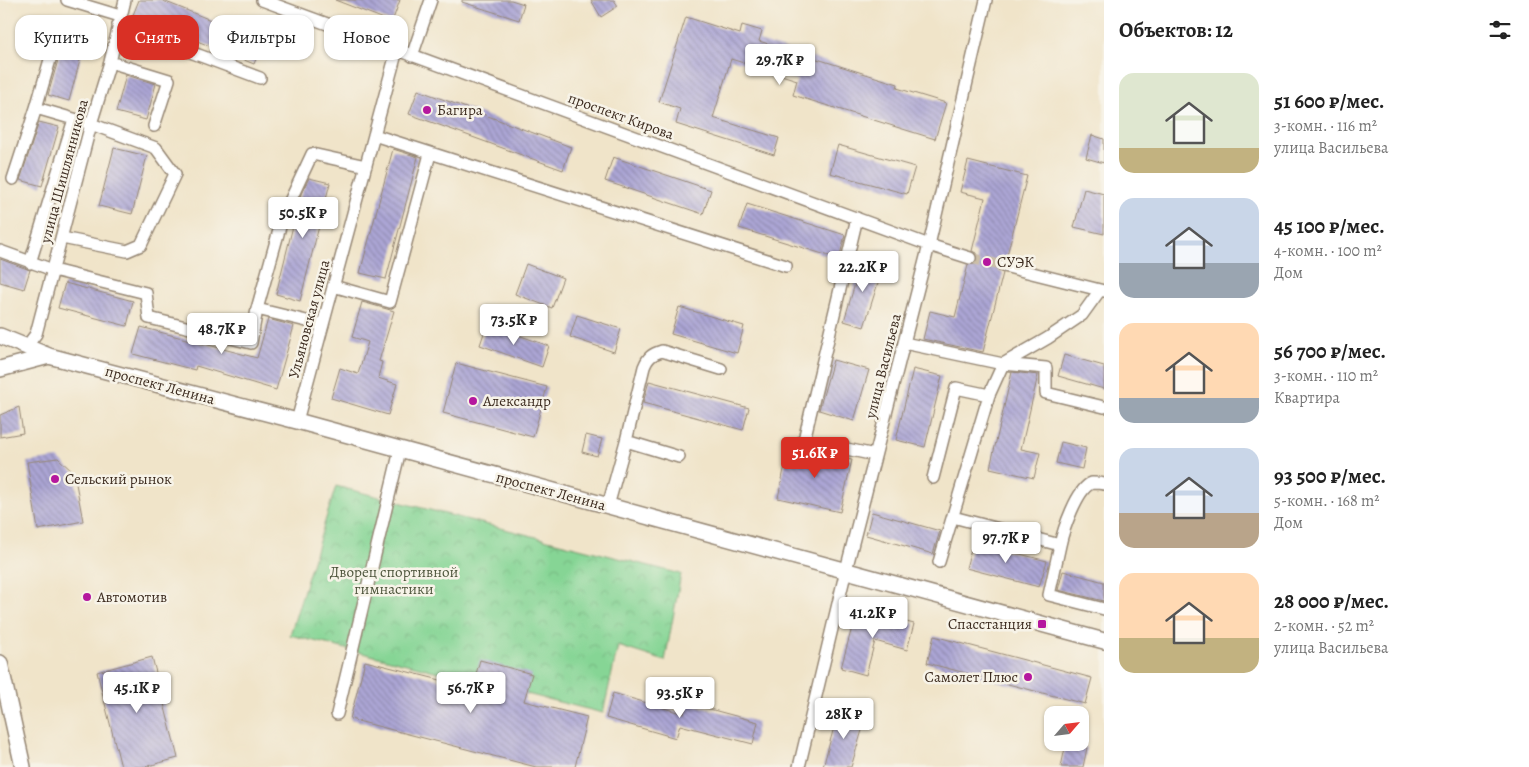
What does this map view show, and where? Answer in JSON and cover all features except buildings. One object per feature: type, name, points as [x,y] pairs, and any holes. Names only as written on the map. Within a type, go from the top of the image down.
[{"type":"main road","name":"проспект Ленина","points":[[0,336],[50,356],[297,421],[1104,640]]},
{"type":"main road","points":[[0,369],[50,356]]},
{"type":"main road","points":[[0,663],[23,767]]},
{"type":"street","points":[[67,0],[117,19]]},
{"type":"street","name":"улица Шишлянникова","points":[[120,15],[124,0]]},
{"type":"street","name":"проспект Кирова","points":[[262,0],[324,23]]},
{"type":"street","points":[[412,56],[431,0]]},
{"type":"street","name":"улица Васильева","points":[[799,767],[846,570],[929,245],[986,0]]},
{"type":"street","name":"улица Шишлянникова","points":[[26,346],[36,334],[91,124],[110,62],[117,29]]},
{"type":"street","points":[[199,53],[260,78]]},
{"type":"street","name":"проспект Кирова","points":[[408,54],[929,245],[970,258]]},
{"type":"street","points":[[13,179],[50,60]]},
{"type":"street","name":"Ульяновская улица","points":[[297,421],[394,60]]},
{"type":"street","points":[[110,62],[170,80],[154,126]]},
{"type":"street","points":[[36,108],[91,124],[156,148],[175,174],[141,245],[127,251],[62,238]]},
{"type":"street","points":[[30,263],[74,119]]},
{"type":"street","points":[[374,135],[786,266]]},
{"type":"street","points":[[0,251],[52,270],[146,293],[149,318],[251,343],[257,309],[283,216],[312,154],[366,166]]},
{"type":"street","points":[[333,286],[390,302],[430,154]]},
{"type":"street","points":[[857,218],[804,440],[875,455]]},
{"type":"street","points":[[940,562],[990,395],[1003,364],[1048,338],[1082,314],[1102,290],[1004,266]]},
{"type":"street","points":[[257,309],[322,325]]},
{"type":"street","points":[[904,342],[1003,364],[1046,368],[1046,393],[1104,407]]},
{"type":"street","points":[[608,506],[647,360],[652,354],[662,352],[720,370]]},
{"type":"street","points":[[933,478],[956,388],[990,395]]},
{"type":"street","points":[[626,441],[679,457]]},
{"type":"street","points":[[338,714],[400,450]]},
{"type":"street","points":[[1104,484],[1091,484],[1084,489],[1064,525],[1048,595],[1104,608]]},
{"type":"street","points":[[953,517],[1060,546]]},
{"type":"green space","name":"Дворец спортивной гимнастики","points":[[336,486],[681,574],[665,661],[618,646],[603,713],[290,635]]},
{"type":"tunnel","points":[[970,258],[1004,266]]},
{"type":"place","name":"Багира","points":[[427,110]]},
{"type":"place","name":"СУЭК","points":[[987,262]]},
{"type":"place","name":"Александр","points":[[473,401]]},
{"type":"place","name":"Сельский рынок","points":[[55,479]]},
{"type":"place","name":"Автомотив","points":[[87,597]]},
{"type":"place","name":"Спасстанция","points":[[1042,624]]},
{"type":"place","name":"Самолет Плюс","points":[[1028,677]]}]
